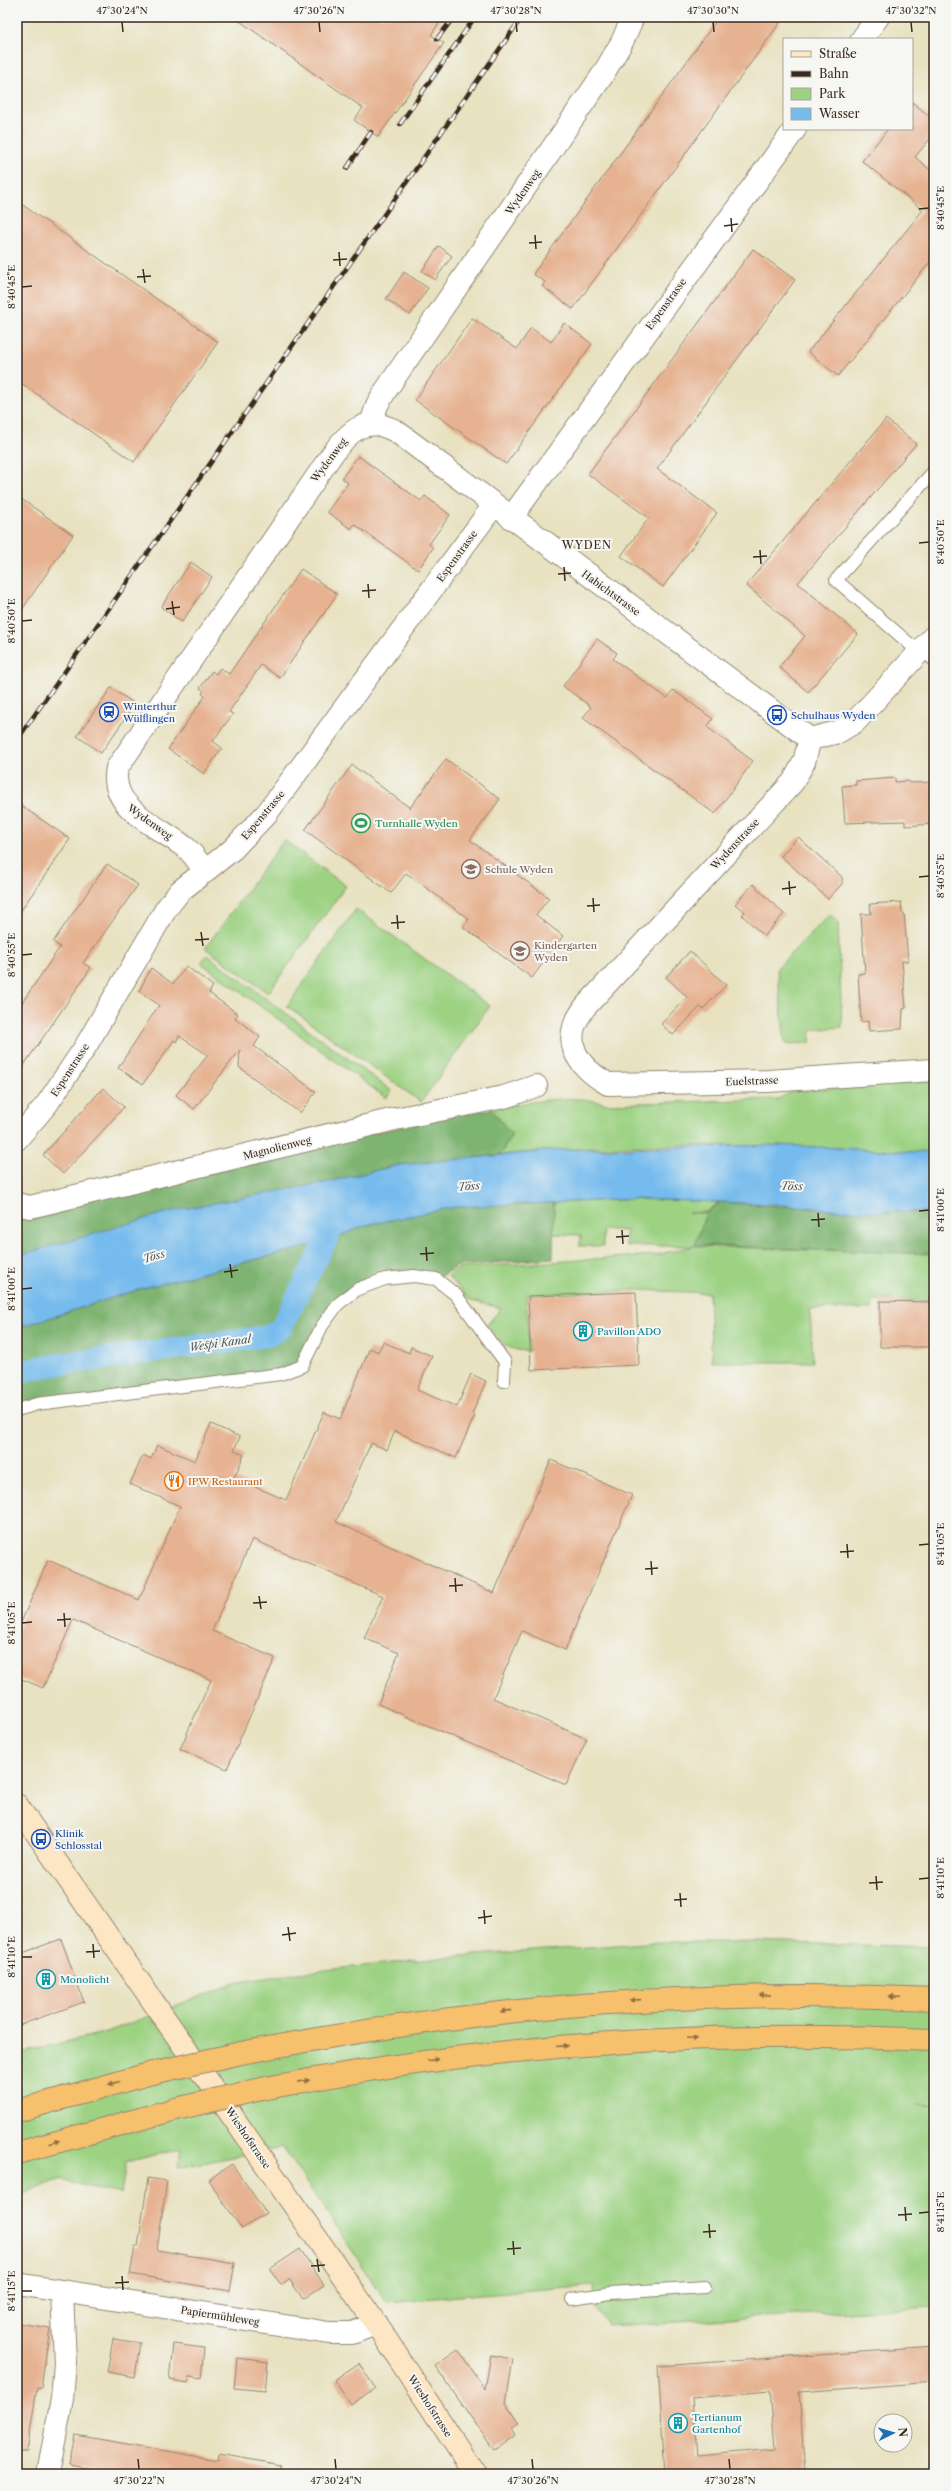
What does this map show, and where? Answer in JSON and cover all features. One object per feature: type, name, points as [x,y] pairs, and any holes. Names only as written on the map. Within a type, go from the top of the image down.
[{"type":"highway","points":[[17,2111],[152,2074],[241,2053],[418,2021],[590,2003],[763,1995],[934,1998]]},
{"type":"highway","points":[[17,2153],[176,2109],[266,2088],[424,2061],[593,2043],[764,2036],[934,2040]]},
{"type":"main road","name":"Wieshofstrasse","points":[[17,1805],[376,2324],[475,2474]]},
{"type":"street","name":"Wydenweg","points":[[205,872],[184,847],[125,804],[115,783],[116,768],[333,453],[350,433],[371,424],[382,396],[602,76],[617,52],[633,17]]},
{"type":"street","points":[[863,38],[878,17]]},
{"type":"street","name":"Espenstrasse","points":[[511,518],[794,130]]},
{"type":"street","name":"Habichtstrasse","points":[[371,424],[386,427],[397,432],[810,739]]},
{"type":"street","name":"Espenstrasse","points":[[17,1139],[47,1104],[84,1050],[166,909],[180,892],[250,833],[267,813],[494,505]]},
{"type":"street","points":[[810,739],[838,732],[855,722],[927,650]]},
{"type":"street","name":"Wydenstrasse","points":[[579,1060],[572,1044],[574,1026],[585,1007],[793,782],[804,762],[810,739]]},
{"type":"street","name":"Euelstrasse","points":[[579,1060],[591,1074],[608,1084],[768,1081],[934,1070]]},
{"type":"street","name":"Magnolienweg","points":[[17,1204],[30,1208],[395,1120],[504,1098],[536,1086]]},
{"type":"street","name":"Papiermühleweg","points":[[17,2284],[329,2333],[352,2333],[376,2324]]},
{"type":"street","points":[[48,2474],[62,2399],[65,2363],[62,2292]]},
{"type":"lane","points":[[927,650],[836,580],[934,471]]},
{"type":"lane","points":[[17,1410],[37,1404],[281,1374],[302,1366],[322,1326],[338,1304],[358,1289],[385,1279],[414,1276],[436,1279],[456,1295],[505,1362],[504,1382]]},
{"type":"lane","points":[[572,2299],[611,2293],[704,2287]]},
{"type":"green space","points":[[284,840],[346,886],[268,993],[205,948]]},
{"type":"green space","points":[[356,909],[490,1006],[421,1102],[287,1006]]},
{"type":"green space","points":[[830,914],[838,922],[842,1027],[811,1030],[810,1043],[785,1044],[777,968]]},
{"type":"green space","points":[[207,955],[392,1091],[386,1098],[201,963]]},
{"type":"green space","points":[[934,1080],[934,1153],[717,1145],[609,1147],[500,1155],[512,1135],[491,1109],[564,1099],[578,1099],[606,1104],[778,1099],[791,1092]]},
{"type":"green space","points":[[491,1109],[512,1135],[500,1155],[399,1165],[17,1256],[17,1204]]},
{"type":"green space","points":[[637,1199],[720,1202],[706,1212],[688,1213],[706,1213],[695,1246],[626,1246],[626,1231],[603,1229],[603,1246],[579,1246],[581,1235],[553,1234],[554,1203]]},
{"type":"green space","points":[[721,1202],[848,1211],[934,1212],[934,1254],[695,1245],[706,1213]]},
{"type":"green space","points":[[554,1203],[553,1258],[457,1266],[436,1279],[385,1279],[338,1304],[302,1366],[17,1410],[17,1328],[143,1288],[325,1242],[366,1225],[455,1207]]},
{"type":"green space","points":[[695,1246],[934,1254],[934,1301],[873,1300],[872,1309],[810,1309],[813,1362],[712,1362],[709,1293],[638,1290],[526,1295],[529,1351],[521,1351],[509,1347],[500,1341],[487,1325],[501,1308],[471,1301],[448,1276],[459,1268],[656,1255]]},
{"type":"green space","points":[[660,1942],[753,1942],[934,1947],[934,2105],[916,2104],[934,2106],[934,2307],[607,2326],[595,2307],[593,2285],[387,2302],[282,2147],[178,2168],[181,2149],[126,2162],[121,2194],[59,2180],[17,2196],[17,2054],[107,2032],[238,1982],[306,1972],[460,1956]]},
{"type":"water","name":"Töss","points":[[780,1145],[934,1153],[934,1212],[848,1211],[772,1204],[638,1199],[455,1207],[366,1225],[325,1242],[143,1288],[17,1328],[17,1256],[172,1211],[328,1182],[399,1165],[557,1150]]},
{"type":"building","points":[[234,17],[443,17],[431,35],[444,43],[378,137],[354,120],[363,108]]},
{"type":"building","points":[[719,17],[784,17],[573,309],[542,286],[545,282],[533,274]]},
{"type":"building","points":[[913,103],[934,120],[934,134],[915,157],[934,173],[934,257],[838,376],[808,352],[923,210],[862,161],[887,130],[913,130]]},
{"type":"building","points":[[17,201],[218,342],[134,462],[17,380]]},
{"type":"building","points":[[439,246],[452,256],[435,280],[422,271]]},
{"type":"building","points":[[753,249],[795,280],[657,469],[717,513],[663,587],[621,556],[649,518],[588,474]]},
{"type":"building","points":[[404,272],[428,288],[410,315],[386,299]]},
{"type":"building","points":[[472,318],[517,349],[531,328],[551,342],[564,323],[592,344],[506,464],[415,400]]},
{"type":"building","points":[[886,419],[916,444],[798,583],[858,634],[808,692],[779,667],[805,636],[746,585]]},
{"type":"building","points":[[358,456],[421,501],[425,496],[450,515],[429,544],[433,548],[418,570],[354,524],[351,529],[327,512],[348,483],[342,478]]},
{"type":"building","points":[[17,496],[73,535],[17,617]]},
{"type":"building","points":[[191,562],[212,577],[182,622],[161,607]]},
{"type":"building","points":[[301,569],[337,594],[280,678],[261,665],[229,712],[233,714],[213,741],[222,748],[204,774],[168,749],[205,696],[202,694],[204,691],[200,688],[212,671],[216,674],[220,668],[229,674]]},
{"type":"building","points":[[597,639],[617,653],[613,659],[667,698],[673,690],[713,719],[707,727],[753,761],[715,814],[583,718],[591,707],[563,686]]},
{"type":"building","points":[[111,688],[135,704],[101,753],[77,736]]},
{"type":"building","points":[[446,759],[500,799],[470,840],[549,898],[536,915],[563,936],[532,978],[463,927],[469,919],[406,873],[391,893],[305,830],[352,765],[410,808]]},
{"type":"building","points":[[895,778],[895,782],[934,782],[934,824],[905,826],[905,821],[845,823],[842,786],[856,785],[856,781]]},
{"type":"building","points":[[17,803],[70,839],[17,916]]},
{"type":"building","points":[[798,837],[842,877],[842,884],[828,899],[781,856]]},
{"type":"building","points":[[107,864],[138,885],[83,963],[91,968],[17,1075],[17,1010],[60,947],[53,942]]},
{"type":"building","points":[[753,884],[784,914],[764,936],[742,915],[745,912],[735,904]]},
{"type":"building","points":[[901,902],[902,913],[904,913],[908,961],[902,961],[906,1008],[903,1009],[902,1029],[869,1031],[868,1021],[861,1022],[858,974],[865,973],[861,914],[871,914],[870,904]]},
{"type":"building","points":[[690,951],[726,985],[703,1009],[700,1007],[673,1035],[661,1024],[687,997],[666,977]]},
{"type":"building","points":[[186,966],[213,986],[209,993],[238,1014],[235,1018],[260,1037],[254,1046],[316,1092],[300,1113],[239,1067],[240,1050],[194,1109],[176,1095],[208,1055],[179,1036],[176,1042],[174,1040],[143,1084],[118,1068],[159,1005],[139,991],[151,968],[173,984]]},
{"type":"building","points":[[103,1088],[124,1107],[63,1174],[43,1155]]},
{"type":"building","name":"Pavillon ADO","points":[[636,1292],[639,1365],[531,1370],[528,1296]]},
{"type":"building","points":[[880,1301],[934,1302],[934,1347],[880,1347]]},
{"type":"building","points":[[383,1342],[409,1353],[411,1347],[432,1356],[417,1390],[457,1407],[471,1374],[486,1381],[472,1414],[475,1415],[456,1458],[395,1431],[387,1450],[371,1443],[336,1522],[494,1593],[551,1460],[632,1495],[565,1650],[522,1631],[493,1698],[587,1739],[566,1785],[378,1704],[399,1653],[364,1638],[383,1596],[252,1539],[212,1631],[275,1658],[227,1769],[180,1749],[211,1680],[73,1620],[43,1688],[17,1677],[17,1632],[48,1560],[139,1600],[180,1506],[130,1484],[143,1455],[151,1459],[157,1445],[195,1461],[211,1424],[240,1437],[234,1450],[244,1455],[234,1478],[286,1500],[324,1412],[340,1419],[370,1348],[378,1352]]},
{"type":"building","name":"Monolicht","points":[[61,1939],[84,2002],[17,2026],[17,1955]]},
{"type":"building","points":[[232,2164],[266,2213],[242,2229],[208,2180]]},
{"type":"building","points":[[148,2178],[167,2181],[157,2250],[235,2263],[230,2291],[130,2274],[135,2247],[138,2247]]},
{"type":"building","points":[[300,2249],[324,2285],[303,2299],[289,2279],[281,2285],[270,2269]]},
{"type":"building","points":[[17,2323],[50,2328],[41,2388],[37,2387],[27,2452],[17,2452]]},
{"type":"building","points":[[113,2339],[140,2343],[135,2377],[107,2372]]},
{"type":"building","points":[[173,2344],[204,2348],[201,2378],[190,2376],[189,2383],[169,2380]]},
{"type":"building","name":"Tertianum Gartenhof","points":[[934,2347],[934,2382],[799,2392],[805,2474],[665,2474],[658,2366]],"holes":[[[770,2391],[775,2449],[697,2456],[692,2398]]]},
{"type":"building","points":[[458,2350],[485,2389],[491,2355],[513,2359],[506,2404],[519,2424],[511,2429],[515,2436],[494,2450],[435,2366]]},
{"type":"building","points":[[237,2358],[268,2362],[265,2391],[234,2388]]},
{"type":"building","points":[[359,2363],[375,2388],[351,2405],[334,2380]]},
{"type":"building","points":[[75,2435],[218,2460],[219,2454],[281,2465],[280,2474],[123,2474],[69,2465]]},
{"type":"waterway","name":"Wespi Kanal","points":[[17,1374],[40,1367],[268,1336],[281,1328],[339,1215]]},
{"type":"railway","points":[[437,39],[454,17]]},
{"type":"railway","points":[[400,124],[475,17]]},
{"type":"railway","points":[[17,740],[522,17]]},
{"type":"railway","points":[[347,168],[371,132]]},
{"type":"place","name":"Winterthur Wülflingen","points":[[109,712]]},
{"type":"place","name":"Schulhaus Wyden","points":[[777,715]]},
{"type":"place","name":"Turnhalle Wyden","points":[[361,823]]},
{"type":"place","name":"Schule Wyden","points":[[471,869]]},
{"type":"place","name":"Kindergarten Wyden","points":[[520,951]]},
{"type":"place","name":"Pavillon ADO","points":[[583,1331]]},
{"type":"place","name":"IPW Restaurant","points":[[174,1481]]},
{"type":"place","name":"Klinik Schlosstal","points":[[41,1839]]},
{"type":"place","name":"Monolicht","points":[[46,1979]]},
{"type":"place","name":"Tertianum Gartenhof","points":[[678,2423]]},
{"type":"district","name":"WYDEN","points":[[587,545]]}]
